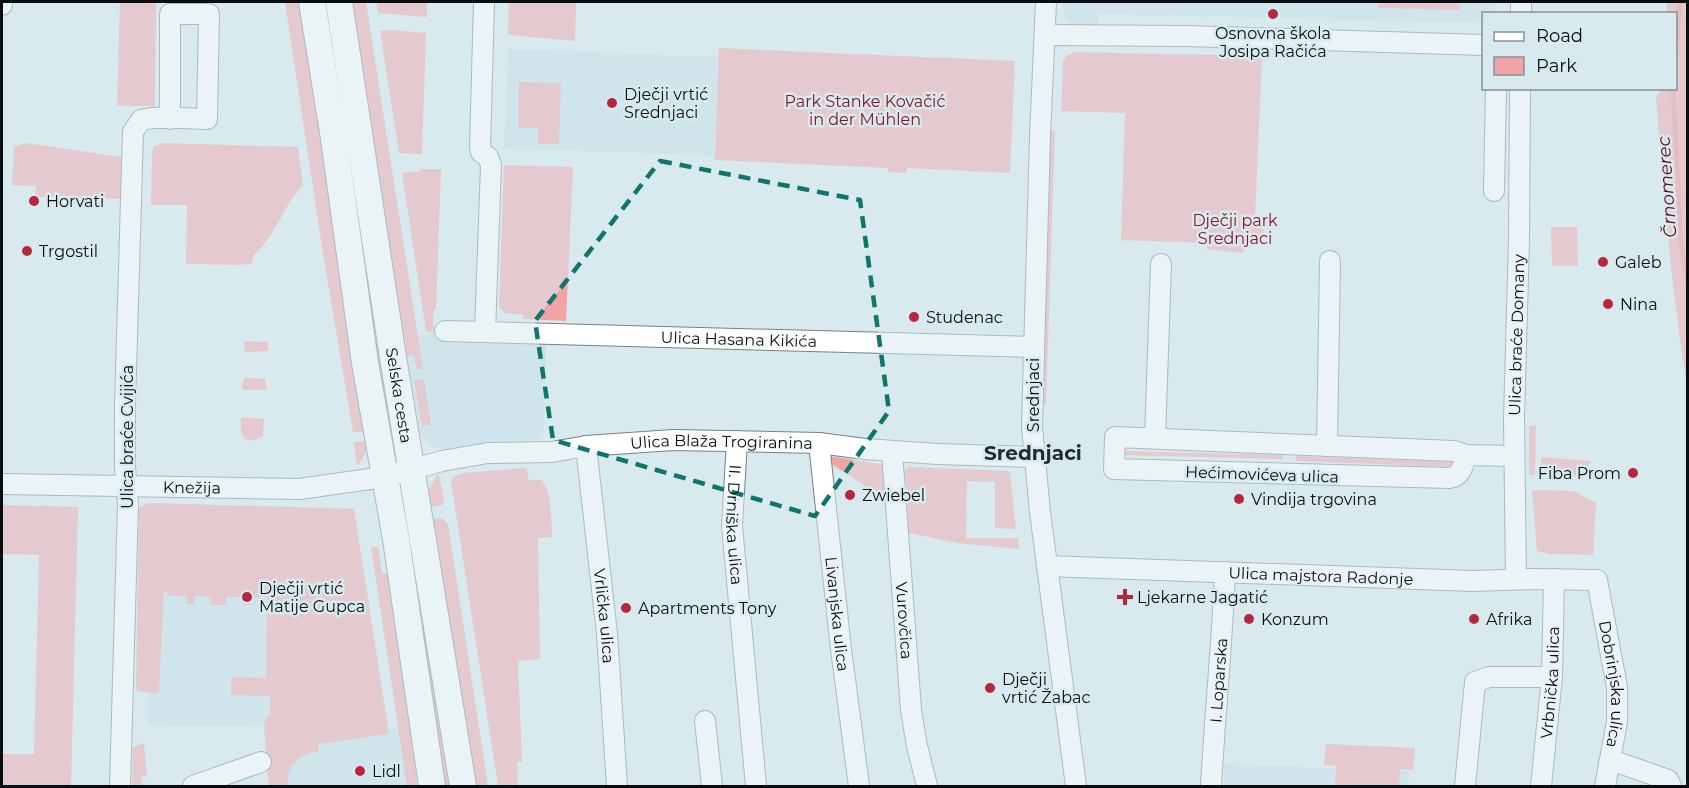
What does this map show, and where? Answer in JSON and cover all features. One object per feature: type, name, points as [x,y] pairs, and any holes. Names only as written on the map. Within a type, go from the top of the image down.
[{"type":"main road","name":"Selska cesta","points":[[312,2],[432,786]]},
{"type":"main road","name":"Selska cesta","points":[[339,2],[463,786]]},
{"type":"street","points":[[484,2],[480,147],[491,165],[485,332]]},
{"type":"street","name":"Srednjaci","points":[[1046,2],[1032,409],[1047,566],[1076,786]]},
{"type":"street","name":"Ulica braće Cvijića","points":[[120,786],[128,504],[125,466],[126,394],[134,132],[141,120],[148,118],[207,119],[209,14],[170,14],[170,118]]},
{"type":"street","points":[[1045,35],[1185,36],[1482,45]]},
{"type":"street","points":[[1494,191],[1496,90]]},
{"type":"street","name":"Ulica braće Domany","points":[[1516,579],[1514,456],[1520,90]]},
{"type":"street","name":"Hećimovićeva ulica","points":[[1327,446],[1330,261]]},
{"type":"street","points":[[1155,438],[1161,264]]},
{"type":"street","name":"Ulica Hasana Kikića","points":[[445,331],[1033,347]]},
{"type":"street","name":"Hećimovićeva ulica","points":[[1466,454],[1461,473],[1450,478],[1114,469],[1115,437],[1454,451],[1466,454],[1514,456]]},
{"type":"street","name":"Ulica Blaža Trogiranina","points":[[412,469],[488,453],[552,452],[586,446],[673,440],[819,444],[938,454],[1035,457]]},
{"type":"street","name":"II. Drniška ulica","points":[[737,441],[732,526],[756,786]]},
{"type":"street","name":"Livanjska ulica","points":[[819,444],[841,649],[859,786]]},
{"type":"street","name":"Vrlička ulica","points":[[586,446],[607,634],[617,786]]},
{"type":"street","name":"Vurovčica","points":[[892,451],[911,710],[927,786]]},
{"type":"street","name":"Knežija","points":[[2,484],[299,489],[384,477],[412,469]]},
{"type":"street","name":"Ulica majstora Radonje","points":[[1047,566],[1473,582],[1516,579],[1597,580]]},
{"type":"street","name":"I. Loparska","points":[[1211,786],[1222,645],[1224,572]]},
{"type":"street","name":"Vrbnička ulica","points":[[1541,786],[1552,677],[1554,579]]},
{"type":"street","name":"Dobrinjska ulica","points":[[1597,580],[1617,687],[1617,722],[1605,786]]},
{"type":"street","points":[[1464,786],[1475,682],[1489,676],[1552,677]]},
{"type":"street","points":[[705,721],[712,786]]},
{"type":"street","points":[[1611,760],[1668,780],[1671,786]]},
{"type":"street","points":[[193,786],[261,762]]},
{"type":"highlighted area","points":[[660,161],[860,200],[889,411],[815,516],[553,440],[535,321]]},
{"type":"shaded area","name":"Osnovna škola Josipa Račića","points":[[1063,2],[1495,2],[1495,12],[1482,12],[1482,23],[1099,14],[1099,26],[1072,25],[1064,20]]},
{"type":"shaded area","name":"Dječji vrtić Srednjaci","points":[[508,49],[719,57],[716,156],[504,148]]},
{"type":"shaded area","points":[[438,333],[546,337],[543,439],[449,450],[436,448],[424,441],[418,429],[403,335]]},
{"type":"shaded area","name":"Dječji vrtić Matije Gupca","points":[[148,503],[342,508],[377,728],[412,729],[417,786],[269,786],[264,727],[148,725],[139,508]]},
{"type":"shaded area","points":[[1224,764],[1409,771],[1408,786],[1224,786]]},
{"type":"green space","points":[[120,2],[156,2],[155,106],[117,106]]},
{"type":"green space","points":[[285,2],[299,2],[366,432],[353,432]]},
{"type":"green space","points":[[323,2],[327,2],[394,428],[389,428]]},
{"type":"green space","points":[[352,2],[366,2],[423,369],[417,370],[414,355],[407,356]]},
{"type":"green space","points":[[376,2],[427,2],[427,17],[378,13]]},
{"type":"green space","points":[[509,2],[576,2],[575,41],[511,35],[508,33]]},
{"type":"green space","points":[[1378,2],[1461,2],[1460,10],[1378,8]]},
{"type":"green space","points":[[1667,2],[1687,2],[1687,385],[1672,277],[1656,97],[1661,90],[1677,90],[1677,12],[1666,12]]},
{"type":"green space","points":[[380,31],[426,33],[422,154],[399,153]]},
{"type":"green space","name":"Park Stanke Kovačić in der Mühlen","points":[[719,48],[1015,61],[1010,173],[907,168],[906,173],[888,172],[888,168],[715,160]]},
{"type":"green space","name":"Dječji park Srednjaci","points":[[1075,52],[1262,56],[1255,219],[1264,231],[1254,241],[1254,246],[1249,245],[1242,253],[1207,249],[1207,243],[1121,240],[1125,113],[1061,111],[1063,61],[1066,56]]},
{"type":"green space","points":[[519,82],[561,83],[559,144],[538,144],[538,128],[518,128]]},
{"type":"green space","points":[[1051,130],[1055,131],[1046,404],[1042,406]]},
{"type":"green space","points":[[26,143],[121,157],[121,199],[35,197],[36,186],[12,185],[14,147]]},
{"type":"green space","points":[[164,143],[298,147],[303,185],[267,240],[253,256],[252,263],[240,265],[186,264],[187,205],[151,205],[152,152],[154,146]]},
{"type":"green space","points":[[504,165],[573,167],[566,321],[523,319],[523,315],[505,313],[499,307]]},
{"type":"green space","points":[[421,169],[441,169],[436,309],[433,311],[434,332],[426,332],[402,173],[421,171]]},
{"type":"green space","points":[[1551,227],[1577,227],[1578,266],[1552,266]]},
{"type":"green space","points":[[246,341],[268,342],[268,351],[245,352],[244,343]]},
{"type":"green space","points":[[244,378],[265,379],[267,388],[265,390],[244,390],[242,388]]},
{"type":"green space","points":[[424,379],[431,425],[422,426],[414,380]]},
{"type":"green space","points":[[241,417],[264,419],[263,436],[247,440],[242,434]]},
{"type":"green space","points":[[1536,425],[1535,475],[1529,475],[1529,426]]},
{"type":"green space","points":[[367,441],[365,455],[357,466],[354,442]]},
{"type":"green space","points":[[1123,451],[1283,455],[1283,459],[1123,455]]},
{"type":"green space","points":[[829,456],[885,465],[889,493],[873,491],[825,460]]},
{"type":"green space","points":[[1296,456],[1456,462],[1456,467],[1296,461]]},
{"type":"green space","points":[[1541,457],[1592,461],[1579,476],[1541,473]]},
{"type":"green space","points":[[908,467],[1008,471],[1016,529],[995,528],[995,482],[967,481],[966,538],[1018,538],[1019,549],[957,543],[909,533],[905,471]]},
{"type":"green space","points":[[526,468],[529,480],[541,480],[548,492],[552,537],[538,538],[540,659],[518,661],[522,762],[517,762],[518,786],[498,786],[451,481],[455,476],[463,473]]},
{"type":"green space","points":[[439,475],[444,501],[442,505],[431,507],[428,491]]},
{"type":"green space","points":[[1532,490],[1574,491],[1596,503],[1593,555],[1550,554],[1537,551]]},
{"type":"green space","name":"Dječji vrtić Matije Gupca","points":[[148,503],[354,509],[389,734],[318,744],[319,751],[305,755],[292,766],[288,786],[269,786],[264,727],[266,718],[270,716],[270,696],[231,695],[231,677],[266,678],[267,597],[250,597],[250,605],[243,605],[242,597],[226,597],[226,605],[211,605],[211,597],[195,596],[194,604],[187,604],[187,596],[170,596],[164,590],[159,691],[158,694],[137,691],[139,508]]},
{"type":"green space","points":[[2,505],[78,507],[71,786],[2,786],[2,754],[34,754],[39,555],[2,554]]},
{"type":"green space","points":[[442,518],[448,524],[488,786],[474,786],[433,519]]},
{"type":"green space","points":[[409,520],[450,786],[445,786],[403,521]]},
{"type":"green space","points":[[371,547],[378,547],[382,573],[388,573],[412,729],[417,786],[407,786]]},
{"type":"green space","points":[[144,743],[147,776],[141,777],[142,786],[132,786],[133,747]]},
{"type":"green space","points":[[1326,744],[1415,748],[1413,770],[1400,769],[1399,786],[1335,786],[1336,766],[1324,765]]},
{"type":"waterway","name":"Črnomerec","points":[[1677,41],[1680,2]]},
{"type":"waterway","name":"Črnomerec","points":[[1673,90],[1681,242],[1688,283]]},
{"type":"place","name":"Osnovna škola Josipa Račića","points":[[1273,14]]},
{"type":"place","name":"Dječji vrtić Srednjaci","points":[[612,103]]},
{"type":"place","name":"Horvati","points":[[34,201]]},
{"type":"place","name":"Trgostil","points":[[27,251]]},
{"type":"place","name":"Galeb","points":[[1603,262]]},
{"type":"place","name":"Nina","points":[[1608,304]]},
{"type":"place","name":"Studenac","points":[[914,317]]},
{"type":"place","name":"Fiba Prom","points":[[1633,473]]},
{"type":"place","name":"Zwiebel","points":[[850,495]]},
{"type":"place","name":"Vindija trgovina","points":[[1239,499]]},
{"type":"place","name":"Dječji vrtić Matije Gupca","points":[[247,597]]},
{"type":"place","name":"Ljekarne Jagatić","points":[[1125,597]]},
{"type":"place","name":"Apartments Tony","points":[[626,608]]},
{"type":"place","name":"Konzum","points":[[1249,619]]},
{"type":"place","name":"Afrika","points":[[1474,619]]},
{"type":"place","name":"Dječji vrtić Žabac","points":[[990,688]]},
{"type":"place","name":"Lidl","points":[[360,771]]},
{"type":"district","name":"Srednjaci","points":[[1033,453]]}]
